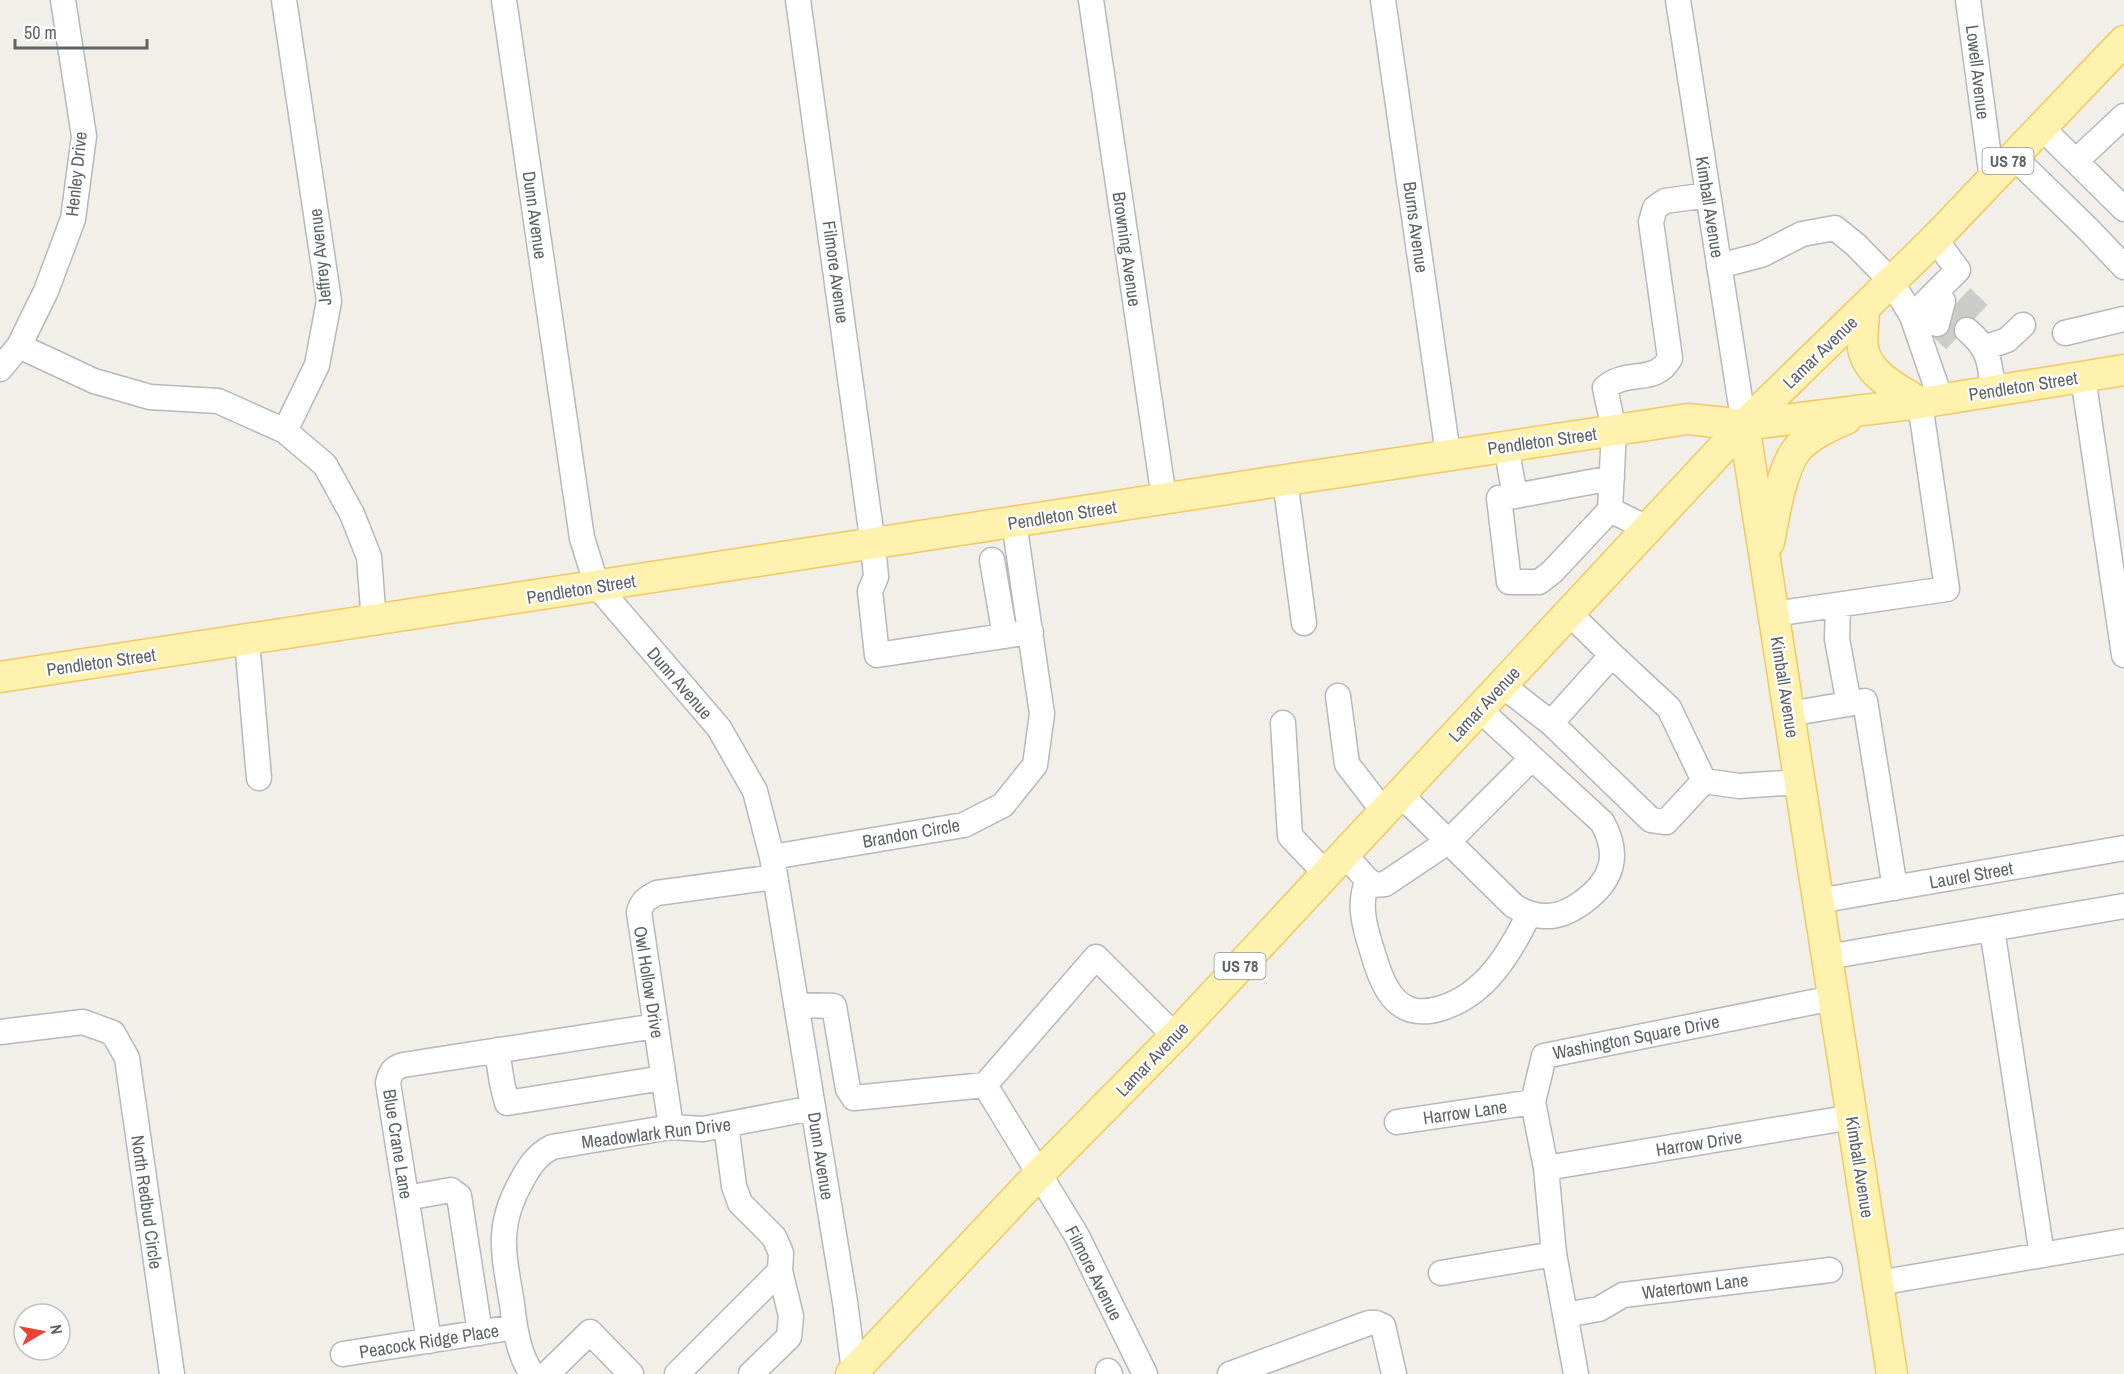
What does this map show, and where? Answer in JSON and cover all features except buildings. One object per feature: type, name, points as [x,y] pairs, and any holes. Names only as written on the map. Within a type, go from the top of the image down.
[{"type":"main road","name":"Lamar Avenue","points":[[853,1372],[1039,1174],[1175,1036],[1744,425],[1935,239],[2124,40]]},
{"type":"main road","points":[[1864,310],[1863,348],[1868,364],[1878,375],[1930,401]]},
{"type":"main road","name":"Pendleton Street","points":[[0,677],[374,622],[1448,454],[1688,419],[1744,425],[1930,401],[2124,370]]},
{"type":"main road","points":[[1765,560],[1788,464],[1799,447],[1817,432],[1864,410]]},
{"type":"main road","name":"Kimball Avenue","points":[[1744,425],[1892,1374]]},
{"type":"street","name":"Henley Drive","points":[[0,369],[19,346],[46,291],[73,219],[84,136],[63,0]]},
{"type":"street","name":"Jeffrey Avenue","points":[[284,0],[328,301],[317,365],[285,431]]},
{"type":"street","name":"Dunn Avenue","points":[[504,0],[582,538],[597,586],[719,728],[755,791],[773,867],[853,1372]]},
{"type":"street","name":"Filmore Avenue","points":[[798,0],[873,544],[876,577],[870,591],[878,656],[1005,636]]},
{"type":"street","name":"Browning Avenue","points":[[1091,0],[1164,498]]},
{"type":"street","name":"Burns Avenue","points":[[1383,0],[1448,454]]},
{"type":"street","name":"Kimball Avenue","points":[[1678,0],[1744,425]]},
{"type":"street","name":"Lowell Avenue","points":[[1968,0],[1992,179]]},
{"type":"street","points":[[2076,161],[2124,116]]},
{"type":"street","points":[[2041,127],[2076,161],[2119,194]]},
{"type":"street","points":[[2013,156],[2124,267]]},
{"type":"street","points":[[1506,446],[1509,582],[1539,582],[1552,572],[1610,510],[1614,430],[1605,388],[1614,380],[1656,373],[1665,368],[1670,358],[1651,222],[1655,208],[1665,201],[1708,195]]},
{"type":"street","points":[[1719,266],[1761,255],[1802,234],[1835,228],[1856,244],[1891,281],[1912,315],[1930,401],[1947,589],[1773,614]]},
{"type":"street","points":[[1912,315],[1946,305],[1958,270],[1935,239]]},
{"type":"street","points":[[2065,333],[2124,319]]},
{"type":"street","points":[[1993,391],[1989,356],[1974,335],[2007,340],[2023,325]]},
{"type":"street","points":[[19,346],[94,381],[150,397],[218,401],[285,431],[325,465],[352,514],[369,557],[374,622]]},
{"type":"street","points":[[2083,376],[2124,655]]},
{"type":"street","points":[[1507,497],[1612,478]]},
{"type":"street","points":[[1285,480],[1304,623]]},
{"type":"street","points":[[1610,510],[1647,528]]},
{"type":"street","name":"Brandon Circle","points":[[773,867],[964,825],[1003,805],[1035,765],[1042,714],[1014,522]]},
{"type":"street","points":[[992,560],[1005,636],[1031,632]]},
{"type":"street","points":[[1838,605],[1837,639],[1849,704]]},
{"type":"street","points":[[1569,613],[1669,708],[1704,781]]},
{"type":"street","points":[[248,641],[259,778]]},
{"type":"street","points":[[1551,723],[1612,655]]},
{"type":"street","points":[[1502,685],[1551,723],[1651,820],[1666,822],[1704,781]]},
{"type":"street","points":[[1338,696],[1347,764],[1392,803],[1449,841],[1514,906],[1529,914],[1545,916],[1572,909],[1599,889],[1607,878],[1612,860],[1609,836],[1599,818],[1479,709]]},
{"type":"street","points":[[1789,714],[1864,701],[1895,888]]},
{"type":"street","points":[[1283,723],[1290,836],[1335,864],[1377,886],[1385,884],[1449,841],[1532,758]]},
{"type":"street","points":[[1704,781],[1739,786],[1800,782]]},
{"type":"street","name":"Laurel Street","points":[[1818,901],[2124,848]]},
{"type":"street","name":"Owl Hollow Drive","points":[[671,1127],[639,912],[641,904],[657,893],[773,867]]},
{"type":"street","points":[[1368,880],[1363,894],[1363,912],[1380,976],[1395,999],[1412,1011],[1438,1009],[1478,989],[1497,967],[1529,914]]},
{"type":"street","points":[[1827,957],[2124,906]]},
{"type":"street","points":[[1992,929],[2042,1255]]},
{"type":"street","points":[[796,1005],[834,1006],[848,1089],[854,1098],[985,1085],[1096,957],[1175,1036]]},
{"type":"street","name":"Washington Square Drive","points":[[1576,1374],[1554,1254],[1546,1168],[1533,1102],[1544,1056],[1833,998]]},
{"type":"street","name":"North Redbud Circle","points":[[0,1032],[83,1022],[113,1033],[127,1058],[172,1374]]},
{"type":"street","name":"Blue Crane Lane","points":[[429,1341],[388,1083],[389,1075],[394,1068],[656,1026]]},
{"type":"street","points":[[497,1050],[507,1103],[663,1078]]},
{"type":"street","name":"Filmore Avenue","points":[[985,1085],[1077,1236],[1145,1374]]},
{"type":"street","name":"Harrow Lane","points":[[1397,1122],[1533,1102]]},
{"type":"street","name":"Meadowlark Run Drive","points":[[532,1374],[522,1360],[503,1252],[511,1200],[531,1163],[541,1152],[552,1147],[671,1127],[703,1129],[813,1108]]},
{"type":"street","name":"Harrow Drive","points":[[1546,1168],[1852,1118]]},
{"type":"street","points":[[726,1125],[734,1186],[740,1203],[774,1237],[781,1253],[780,1271],[791,1316],[789,1337],[751,1374]]},
{"type":"street","points":[[406,1198],[451,1190],[459,1196],[480,1333]]},
{"type":"street","points":[[1878,1283],[2124,1241]]},
{"type":"street","points":[[1441,1273],[1554,1254]]},
{"type":"street","name":"Watertown Lane","points":[[1565,1315],[1599,1309],[1623,1295],[1830,1270]]},
{"type":"street","points":[[677,1374],[780,1271]]},
{"type":"street","points":[[1230,1374],[1369,1323],[1383,1326],[1394,1374]]},
{"type":"street","name":"Peacock Ridge Place","points":[[343,1354],[515,1327]]},
{"type":"street","points":[[548,1374],[590,1332],[618,1370]]},
{"type":"tunnel","points":[[1962,297],[1981,315]]},
{"type":"tunnel","points":[[1949,311],[1967,330]]},
{"type":"tunnel","points":[[1937,324],[1956,342]]}]
